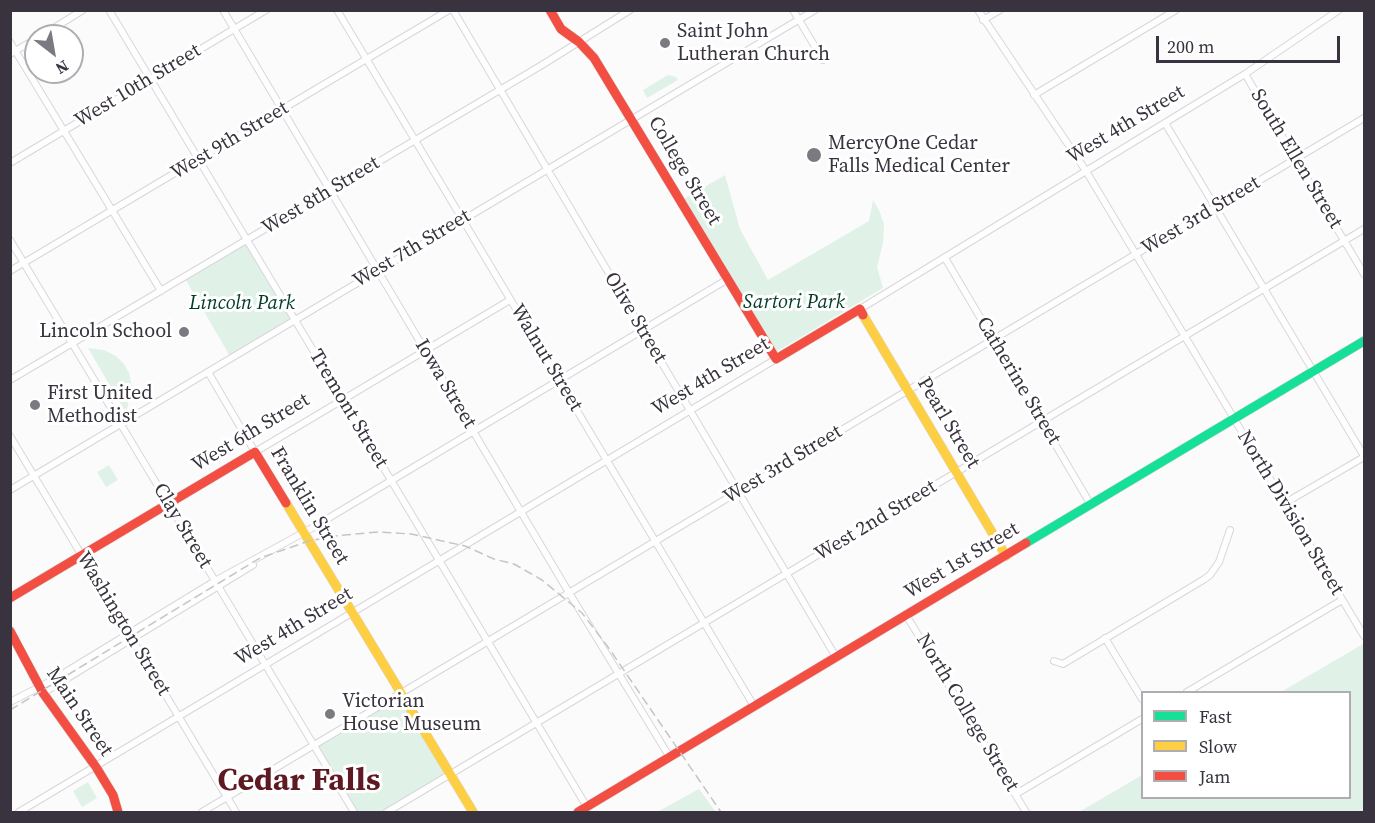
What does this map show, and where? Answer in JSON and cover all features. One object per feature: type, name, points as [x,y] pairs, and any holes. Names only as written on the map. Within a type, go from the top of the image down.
[{"type":"street","points":[[60,24],[83,10]]},
{"type":"street","name":"Tremont Street","points":[[109,10],[587,807]]},
{"type":"street","name":"Iowa Street","points":[[223,10],[669,756]]},
{"type":"street","name":"West 10th Street","points":[[10,162],[266,10]]},
{"type":"street","name":"Walnut Street","points":[[337,10],[754,706]]},
{"type":"street","name":"West 9th Street","points":[[10,271],[451,10]]},
{"type":"street","name":"Olive Street","points":[[451,10],[836,657]]},
{"type":"street","name":"College Street","points":[[550,10],[561,29],[579,42],[594,58],[776,359]]},
{"type":"street","name":"West 8th Street","points":[[10,380],[500,90],[630,10]]},
{"type":"street","points":[[793,10],[823,60]]},
{"type":"street","name":"West 7th Street","points":[[10,490],[815,10]]},
{"type":"street","name":"North Division Street","points":[[978,10],[1086,171],[1365,636]]},
{"type":"street","points":[[983,20],[1000,10]]},
{"type":"street","points":[[1034,95],[1176,10]]},
{"type":"street","name":"West 4th Street","points":[[19,813],[945,258],[1245,74],[1339,10]]},
{"type":"street","points":[[10,42],[13,52],[64,131],[160,291]]},
{"type":"street","name":"South Ellen Street","points":[[1245,74],[1365,274]]},
{"type":"street","name":"West 3rd Street","points":[[202,813],[1365,118]]},
{"type":"street","points":[[1165,123],[1365,457],[1285,503]]},
{"type":"street","name":"West 2nd Street","points":[[387,813],[1365,229]]},
{"type":"street","name":"Clay Street","points":[[10,240],[354,813]]},
{"type":"street","name":"Catherine Street","points":[[945,258],[1090,505]]},
{"type":"street","points":[[10,702],[41,690],[216,583],[304,533],[728,279]]},
{"type":"street","name":"West 6th Street","points":[[10,598],[510,300]]},
{"type":"street","name":"Pearl Street","points":[[860,309],[1006,556]]},
{"type":"street","name":"West 1st Street","points":[[578,813],[669,756],[1365,341]]},
{"type":"street","name":"Franklin Street","points":[[208,372],[473,813]]},
{"type":"street","name":"Washington Street","points":[[10,436],[236,813]]},
{"type":"street","points":[[1054,661],[1063,664],[1210,575],[1222,554],[1230,530]]},
{"type":"street","points":[[1190,691],[1342,600]]},
{"type":"street","name":"North College Street","points":[[906,615],[1026,813]]},
{"type":"street","name":"Main Street","points":[[10,631],[41,690],[96,767],[112,795],[118,813]]},
{"type":"street","points":[[1105,638],[1141,696]]},
{"type":"street","points":[[1016,794],[1141,720]]},
{"type":"green space","points":[[668,75],[678,80],[647,98],[643,90]]},
{"type":"green space","name":"Sartori Park","points":[[725,175],[740,229],[768,280],[869,221],[873,200],[884,224],[883,243],[877,267],[883,288],[776,352],[684,199]]},
{"type":"green space","name":"Lincoln Park","points":[[246,240],[294,320],[231,358],[184,277]]},
{"type":"green space","points":[[88,348],[104,350],[116,356],[124,364],[132,387],[126,413]]},
{"type":"green space","points":[[109,465],[118,480],[106,487],[97,472]]},
{"type":"green space","points":[[1363,644],[1364,812],[1079,812],[1141,776],[1141,799],[1351,799],[1351,691],[1283,691]]},
{"type":"green space","points":[[401,694],[450,775],[387,812],[354,812],[314,746]]},
{"type":"green space","points":[[88,782],[97,798],[82,807],[73,791]]},
{"type":"green space","points":[[699,789],[716,812],[657,812]]},
{"type":"railway","points":[[10,710],[260,558],[309,541],[334,536],[378,532],[411,534],[465,546],[494,559],[514,564],[542,580],[582,613],[608,647],[721,812]]},
{"type":"traffic: fast","points":[[1026,543],[1364,341]]},
{"type":"traffic: slow","points":[[863,315],[1006,556]]},
{"type":"traffic: slow","points":[[286,503],[473,812]]},
{"type":"traffic: jam","points":[[550,10],[561,29],[579,42],[594,58],[776,359],[860,309],[863,315]]},
{"type":"traffic: jam","points":[[10,598],[255,452],[286,503]]},
{"type":"traffic: jam","points":[[578,812],[1026,543]]},
{"type":"traffic: jam","points":[[10,631],[43,693],[96,767],[113,795],[118,812]]},
{"type":"place","name":"Saint John Lutheran Church","points":[[665,43]]},
{"type":"place","name":"MercyOne Cedar Falls Medical Center","points":[[814,155]]},
{"type":"place","name":"Lincoln School","points":[[184,332]]},
{"type":"place","name":"First United Methodist","points":[[35,405]]},
{"type":"place","name":"Victorian House Museum","points":[[330,714]]},
{"type":"district","name":"Cedar Falls","points":[[299,782]]}]
